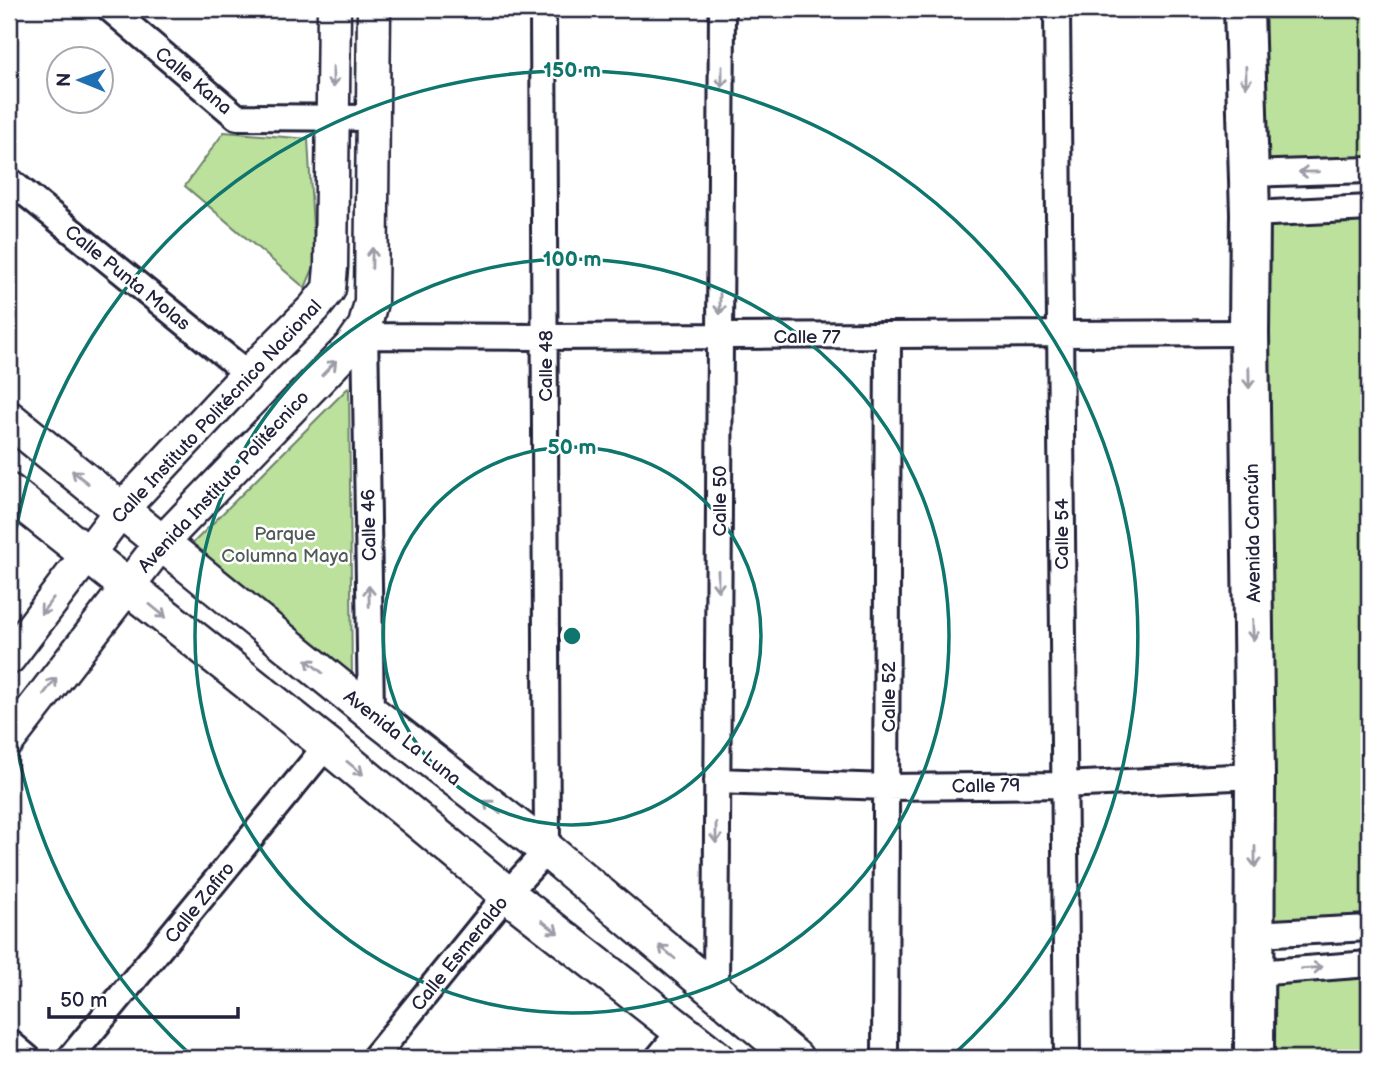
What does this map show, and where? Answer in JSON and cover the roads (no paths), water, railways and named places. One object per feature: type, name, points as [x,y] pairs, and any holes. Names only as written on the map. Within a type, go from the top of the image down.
[{"type":"main road","name":"Avenida Cancún","points":[[1244,9],[1250,214],[1255,776],[1254,1058]]},
{"type":"main road","name":"Avenida La Luna","points":[[9,419],[371,713],[547,850],[795,1058]]},
{"type":"main road","points":[[9,492],[507,894],[716,1058]]},
{"type":"street","name":"Calle Kana","points":[[110,9],[237,117],[374,118]]},
{"type":"street","name":"Calle Instituto Politécnico Nacional","points":[[86,555],[121,510],[329,289],[334,9]]},
{"type":"street","points":[[365,331],[371,302],[374,9]]},
{"type":"street","name":"Calle 48","points":[[543,9],[547,850]]},
{"type":"street","name":"Calle 50","points":[[716,993],[722,9]]},
{"type":"street","name":"Calle 54","points":[[1057,9],[1067,1058]]},
{"type":"street","points":[[1249,174],[1369,170]]},
{"type":"street","name":"Calle Punta Molas","points":[[9,180],[248,374]]},
{"type":"street","points":[[1250,214],[1369,208]]},
{"type":"street","name":"Calle 77","points":[[365,331],[545,337],[1249,332]]},
{"type":"street","name":"Avenida Instituto Politécnico","points":[[9,740],[162,542],[365,331]]},
{"type":"street","name":"Calle 46","points":[[365,331],[371,713]]},
{"type":"street","name":"Calle 52","points":[[886,1058],[888,335]]},
{"type":"street","points":[[9,658],[86,555]]},
{"type":"street","name":"Calle Zafiro","points":[[71,1058],[327,746]]},
{"type":"street","name":"Calle 79","points":[[717,781],[887,787],[1063,785],[1255,776]]},
{"type":"street","name":"Calle Esmeraldo","points":[[374,1058],[507,894],[547,850]]},
{"type":"street","points":[[1255,934],[1369,928]]},
{"type":"street","points":[[1255,973],[1369,964]]},
{"type":"street","points":[[658,1058],[681,1030]]},
{"type":"street","points":[[9,1042],[28,1058]]},
{"type":"park label","name":"Parque Columna Maya","points":[[285,544]]}]
